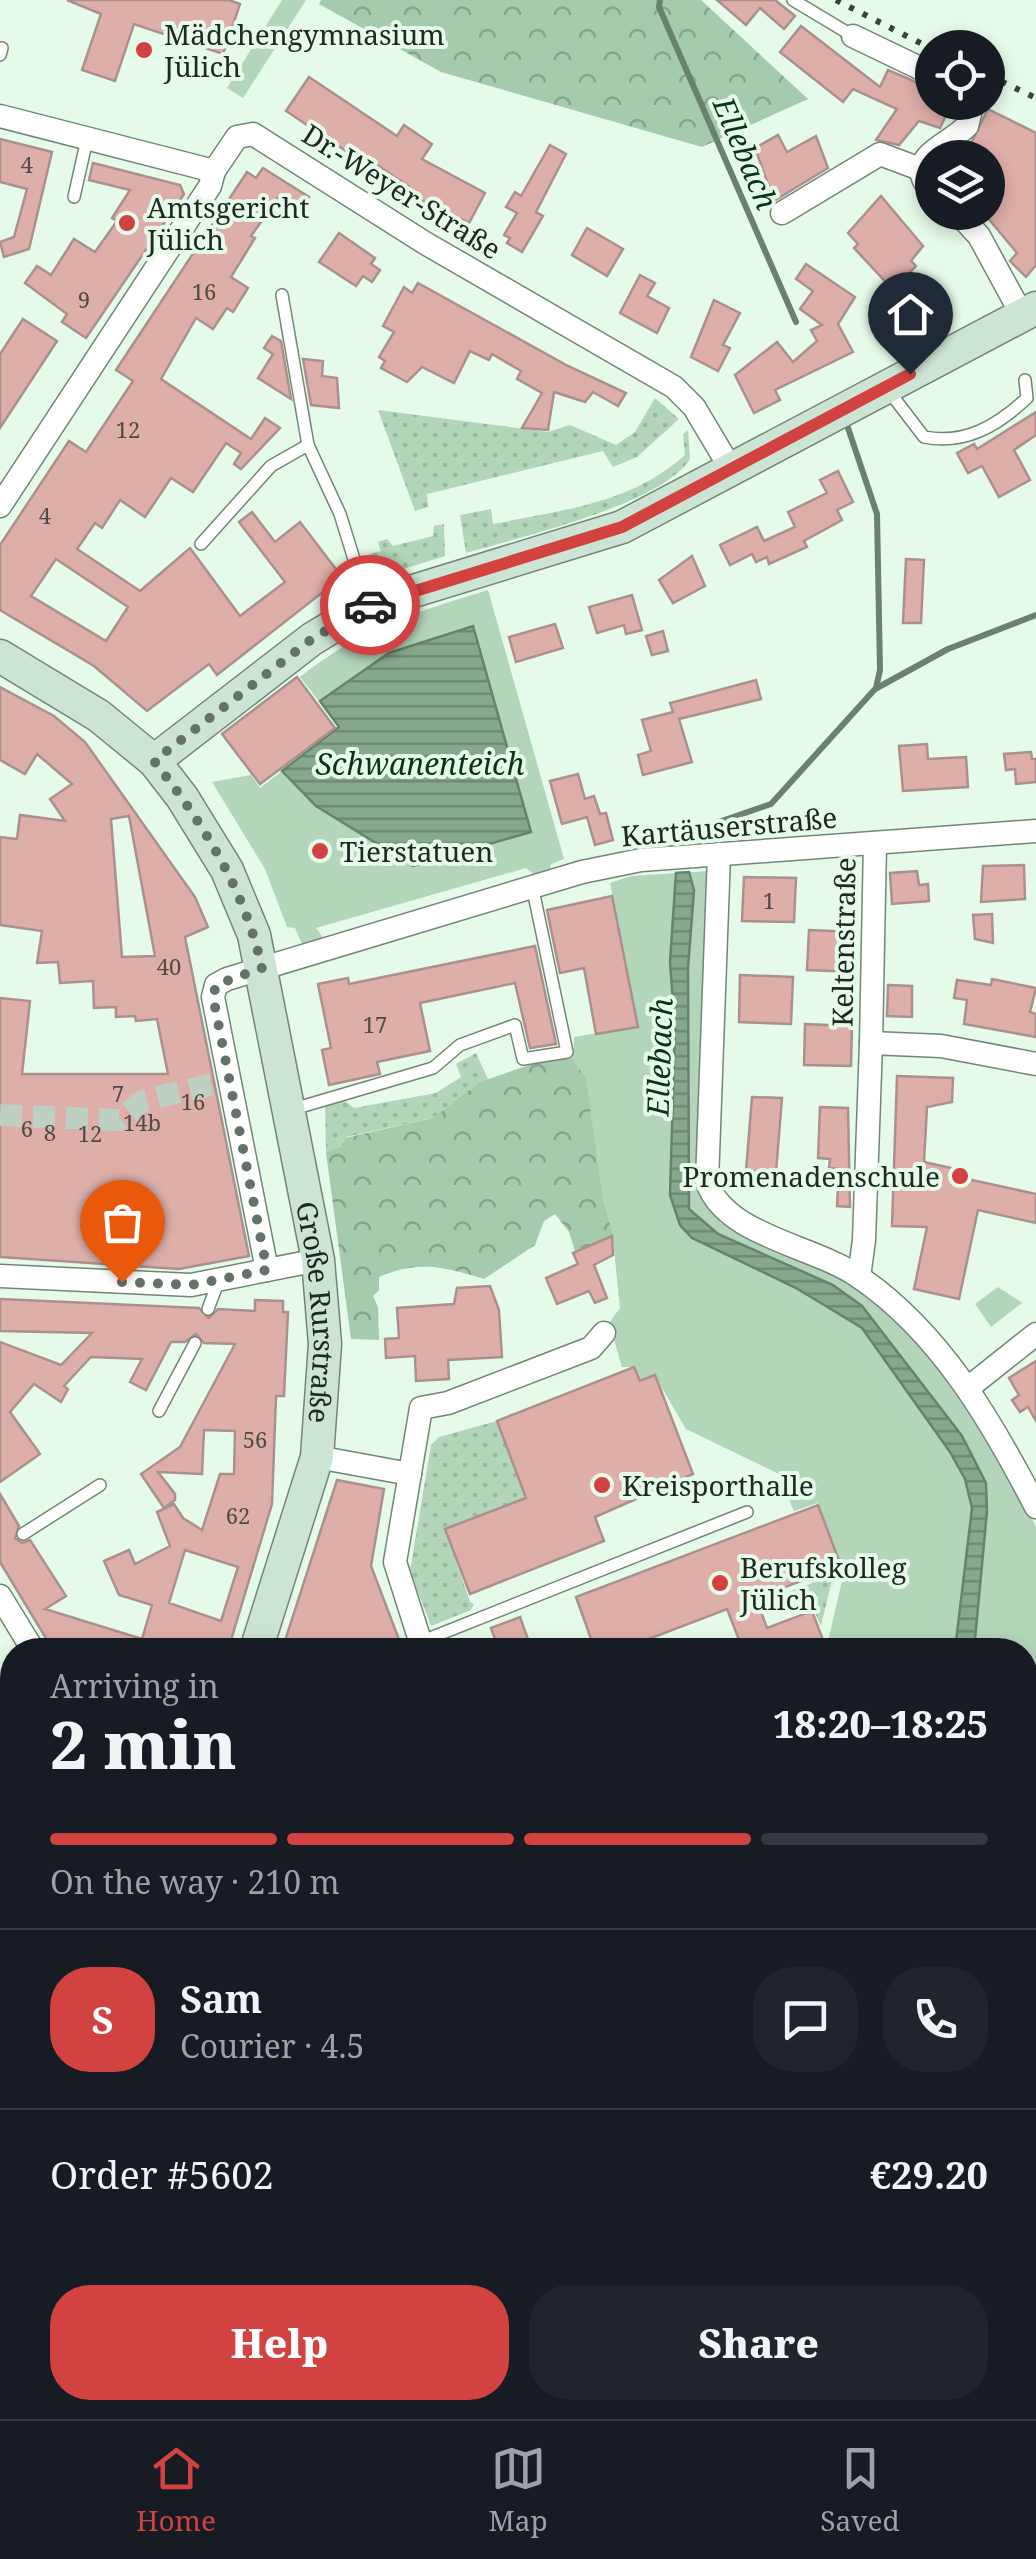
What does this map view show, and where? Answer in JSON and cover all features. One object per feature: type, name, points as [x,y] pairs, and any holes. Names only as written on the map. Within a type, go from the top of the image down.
[{"type":"main road","points":[[154,761],[312,639],[368,605],[438,580],[578,544],[666,506],[1029,312]]},
{"type":"main road","name":"Große Rurstraße","points":[[0,656],[98,716],[154,761],[182,797],[227,870],[249,917],[249,972],[289,1110],[318,1260],[325,1381],[316,1457],[304,1509],[260,1638]]},
{"type":"street","points":[[853,36],[915,66]]},
{"type":"street","points":[[0,116],[214,171]]},
{"type":"street","points":[[947,140],[967,126],[968,120]]},
{"type":"street","name":"Dr.-Weyer-Straße","points":[[0,506],[210,186],[214,171],[237,137],[253,134],[425,243],[674,387],[694,407],[731,468]]},
{"type":"street","points":[[782,213],[880,154],[915,167]]},
{"type":"street","points":[[974,230],[1029,312]]},
{"type":"street","name":"Kartäuserstraße","points":[[249,972],[533,890],[582,872],[708,855],[1036,832]]},
{"type":"street","name":"Keltenstraße","points":[[858,1276],[864,1240],[872,1042],[874,843]]},
{"type":"street","points":[[708,855],[708,1182],[714,1202],[730,1218],[809,1250],[858,1276],[894,1307],[968,1388],[1036,1507]]},
{"type":"street","name":"Große Rurstraße","points":[[249,972],[216,985],[213,997],[267,1270]]},
{"type":"street","points":[[872,1042],[941,1046],[1036,1064]]},
{"type":"street","points":[[0,1276],[191,1285],[318,1260]]},
{"type":"street","points":[[419,1638],[395,1562],[421,1408],[448,1403],[591,1348],[604,1334]]},
{"type":"street","points":[[968,1388],[1036,1334]]},
{"type":"street","points":[[316,1457],[410,1474]]},
{"type":"street","points":[[0,1596],[26,1638]]},
{"type":"lane","points":[[793,0],[853,36]]},
{"type":"lane","points":[[74,197],[87,139]]},
{"type":"lane","points":[[282,295],[308,445],[340,514],[368,605]]},
{"type":"lane","points":[[886,386],[924,437],[949,442],[1000,423],[1027,398],[1025,380]]},
{"type":"lane","points":[[200,544],[271,466],[308,445]]},
{"type":"lane","points":[[289,1110],[433,1068],[460,1044],[515,1024],[523,1059],[568,1052],[533,890]]},
{"type":"lane","points":[[208,1308],[220,1279]]},
{"type":"lane","points":[[159,1411],[195,1343]]},
{"type":"lane","points":[[23,1534],[100,1485]]},
{"type":"lane","points":[[440,1638],[747,1512]]},
{"type":"shaded area","points":[[282,0],[306,0],[243,98],[227,88]]},
{"type":"shaded area","points":[[655,398],[679,419],[637,457],[613,467],[603,451],[427,494],[428,507],[415,511],[378,410],[548,432],[570,425],[616,445],[635,432]]},
{"type":"shaded area","points":[[688,430],[690,459],[674,476],[650,491],[587,517],[466,553],[460,515],[491,509],[493,524],[619,495],[685,455],[683,434]]},
{"type":"shaded area","points":[[444,524],[445,556],[381,576],[377,561],[369,554],[381,551],[378,542],[387,539],[393,546],[433,536],[434,526]]},
{"type":"shaded area","points":[[488,590],[564,859],[551,864],[548,877],[540,879],[526,868],[316,928],[325,940],[304,948],[295,928],[287,927],[265,869],[212,782],[251,775],[260,788],[339,727],[300,677],[323,660],[389,624]]},
{"type":"shaded area","points":[[709,871],[701,1196],[721,1223],[807,1258],[864,1293],[950,1378],[1013,1477],[1036,1527],[1036,1638],[829,1638],[844,1572],[818,1503],[794,1511],[777,1473],[686,1429],[655,1376],[640,1381],[634,1367],[622,1367],[609,1323],[620,1308],[613,1235],[603,1200],[586,1079],[567,1052],[574,1047],[574,1037],[638,1026],[627,970],[614,971],[625,958],[610,883],[631,876]]},
{"type":"shaded area","points":[[476,1053],[488,1079],[433,1118],[346,1137],[346,1145],[326,1152],[325,1101],[339,1097],[354,1108],[436,1093],[461,1077],[456,1064]]},
{"type":"shaded area","points":[[998,1287],[1022,1303],[991,1327],[975,1304]]},
{"type":"shaded area","points":[[497,1421],[508,1450],[527,1458],[513,1464],[518,1477],[541,1492],[445,1529],[470,1602],[474,1604],[471,1610],[431,1626],[410,1571],[431,1445],[439,1437]]},
{"type":"shaded area","points":[[833,1575],[821,1626],[813,1609],[799,1614],[789,1592]]},
{"type":"green space","points":[[321,0],[701,0],[808,99],[702,147],[441,72],[319,4]]},
{"type":"green space","points":[[574,1037],[600,1040],[620,1309],[613,1236],[575,1251],[569,1232],[555,1214],[544,1221],[535,1245],[484,1279],[432,1267],[406,1268],[379,1277],[379,1290],[373,1296],[378,1307],[379,1340],[351,1339],[326,1152],[345,1145],[345,1138],[433,1118],[480,1082],[567,1052],[574,1047]]},
{"type":"water","name":"Schwanenteich","points":[[473,626],[531,832],[413,866],[316,806],[282,771],[339,727],[320,701],[389,653]]},
{"type":"water","points":[[689,872],[694,890],[688,968],[689,1209],[718,1234],[833,1285],[862,1306],[962,1436],[986,1483],[975,1638],[956,1638],[972,1508],[965,1479],[862,1328],[796,1288],[692,1238],[680,1225],[670,1195],[675,1029],[670,962],[676,873]]},
{"type":"building","points":[[67,0],[229,0],[240,4],[223,54],[134,24],[115,81],[82,70],[101,14]]},
{"type":"building","points":[[717,0],[775,0],[795,16],[784,29],[760,8],[746,25]]},
{"type":"building","points":[[801,26],[880,87],[888,70],[915,82],[915,120],[944,120],[940,128],[919,121],[899,145],[876,140],[897,109],[853,89],[843,102],[780,52]]},
{"type":"building","points":[[309,77],[397,136],[404,125],[432,144],[422,159],[485,193],[469,223],[419,199],[421,195],[364,156],[361,161],[286,111]]},
{"type":"building","points":[[1005,118],[1036,133],[1036,265],[1026,277],[1010,261],[1017,253],[998,230],[1005,230],[1005,140],[972,140],[982,120]]},
{"type":"building","points":[[778,135],[787,152],[816,136],[828,168],[774,201],[755,148]]},
{"type":"building","points":[[0,139],[52,152],[29,249],[4,257],[0,242],[14,237],[27,189],[0,182]]},
{"type":"building","points":[[550,145],[566,154],[536,212],[543,216],[522,252],[507,243],[510,238],[504,235],[517,213],[506,207],[515,192],[521,196]]},
{"type":"building","points":[[93,163],[180,185],[184,194],[86,338],[62,322],[67,314],[25,283],[37,266],[51,275],[74,239],[95,252],[117,221],[112,218],[130,190],[89,180]]},
{"type":"building","points":[[263,168],[309,197],[300,212],[278,198],[251,236],[255,238],[231,277],[248,288],[233,312],[227,308],[213,329],[196,318],[161,379],[251,439],[265,418],[280,428],[241,469],[234,464],[241,453],[226,443],[193,492],[171,478],[145,517],[120,500],[102,528],[95,523],[77,549],[140,591],[190,548],[240,616],[285,582],[239,522],[252,512],[275,542],[300,522],[342,577],[217,675],[209,664],[147,711],[94,666],[0,610],[0,545],[69,441],[86,452],[133,381],[116,370],[247,172],[256,178]],"holes":[[[56,559],[128,607],[106,641],[31,596]]]},
{"type":"building","points":[[881,196],[923,246],[911,261],[916,266],[910,272],[914,276],[895,292],[854,248],[858,244],[848,233]]},
{"type":"building","points":[[587,228],[623,249],[607,276],[572,255]]},
{"type":"building","points":[[339,233],[375,258],[371,264],[380,270],[372,282],[363,276],[356,286],[319,262]]},
{"type":"building","points":[[806,264],[855,297],[838,324],[853,352],[775,390],[780,400],[754,413],[735,375],[777,342],[793,362],[817,341],[811,330],[822,325],[800,309],[813,291],[796,279]]},
{"type":"building","points":[[640,275],[655,283],[647,296],[669,308],[657,333],[620,313]]},
{"type":"building","points":[[418,283],[568,366],[626,393],[618,406],[593,392],[585,402],[554,392],[548,430],[522,428],[542,393],[517,379],[521,371],[492,354],[489,360],[470,351],[454,383],[422,367],[407,382],[381,368],[385,361],[379,357],[394,332],[383,326],[404,287],[412,293]]},
{"type":"building","points":[[714,300],[740,313],[723,345],[730,348],[718,371],[691,357]]},
{"type":"building","points":[[23,319],[57,341],[0,428],[0,354]]},
{"type":"building","points":[[272,336],[281,341],[291,399],[258,378],[273,354],[264,348]]},
{"type":"building","points":[[303,359],[323,361],[322,376],[337,378],[339,408],[311,405]]},
{"type":"building","points":[[1036,412],[1036,435],[1014,450],[1030,480],[999,497],[982,466],[968,473],[957,453],[974,444],[977,449]]},
{"type":"building","points":[[838,471],[853,502],[837,510],[842,520],[804,541],[807,547],[769,564],[767,557],[756,562],[752,554],[730,565],[720,545],[757,527],[764,541],[795,527],[788,512],[827,493],[820,480]]},
{"type":"building","points":[[692,556],[705,586],[673,603],[659,580]]},
{"type":"building","points":[[906,559],[924,560],[921,623],[903,623]]},
{"type":"building","points":[[632,595],[642,630],[626,634],[624,625],[597,633],[589,607]]},
{"type":"building","points":[[555,624],[563,648],[516,662],[509,637]]},
{"type":"building","points":[[663,631],[668,651],[652,655],[646,636]]},
{"type":"building","points":[[297,677],[335,728],[260,784],[222,734]]},
{"type":"building","points":[[756,680],[761,699],[679,719],[692,762],[643,775],[638,755],[651,751],[642,720],[673,712],[670,703]]},
{"type":"building","points":[[0,687],[54,716],[85,742],[195,897],[208,927],[185,937],[249,1256],[179,1269],[0,1257],[0,998],[30,1001],[22,1074],[168,1074],[157,1019],[136,1021],[135,1016],[116,1017],[116,1007],[94,1008],[93,981],[60,983],[58,962],[37,963],[42,931],[0,925],[0,837],[17,839],[20,815],[65,821],[50,799],[72,784],[37,754],[25,774],[0,760]],"holes":[[[129,816],[155,956],[122,957],[111,819]]]},
{"type":"building","points":[[927,744],[928,759],[966,757],[968,787],[903,791],[899,746]]},
{"type":"building","points":[[1031,752],[1032,759],[1036,759],[1036,782],[1016,784],[1015,769],[1006,770],[1004,754]]},
{"type":"building","points":[[578,774],[585,799],[594,796],[600,814],[606,813],[613,840],[595,845],[587,817],[562,824],[550,781]]},
{"type":"building","points":[[1024,865],[1025,899],[981,902],[983,866]]},
{"type":"building","points":[[917,871],[919,885],[928,884],[929,901],[892,904],[890,873]]},
{"type":"building","points":[[744,877],[796,878],[794,922],[742,921]]},
{"type":"building","points":[[612,896],[638,1027],[596,1034],[584,968],[560,973],[547,910]]},
{"type":"building","points":[[992,914],[993,943],[975,939],[973,915]]},
{"type":"building","points":[[809,930],[856,932],[854,972],[807,970]]},
{"type":"building","points":[[535,946],[556,1044],[530,1048],[515,983],[420,1003],[430,1051],[377,1062],[380,1074],[329,1085],[322,1050],[331,1048],[318,984],[348,978],[349,984]]},
{"type":"building","points":[[740,975],[793,977],[791,1024],[739,1022]]},
{"type":"building","points":[[992,979],[1036,988],[1030,1012],[1036,1014],[1036,1037],[964,1024],[967,1000],[954,998],[957,980],[991,985]]},
{"type":"building","points":[[888,985],[912,986],[912,1017],[887,1016]]},
{"type":"building","points":[[805,1024],[852,1026],[851,1066],[804,1065]]},
{"type":"building","points":[[897,1076],[953,1078],[952,1102],[927,1107],[924,1162],[960,1170],[958,1177],[1036,1194],[1036,1223],[978,1210],[959,1299],[914,1289],[927,1227],[892,1226]]},
{"type":"building","points":[[752,1097],[782,1098],[776,1172],[746,1171]]},
{"type":"building","points":[[820,1107],[848,1108],[850,1207],[837,1206],[839,1169],[829,1168],[830,1159],[818,1158]]},
{"type":"building","points":[[612,1236],[613,1255],[594,1265],[607,1298],[595,1303],[589,1291],[557,1304],[546,1278],[578,1264],[573,1253]]},
{"type":"building","points":[[490,1286],[499,1310],[502,1357],[448,1360],[449,1379],[416,1381],[415,1356],[386,1358],[385,1339],[399,1338],[397,1308],[454,1304],[457,1288]]},
{"type":"building","points":[[0,1299],[199,1308],[209,1318],[218,1309],[255,1311],[255,1300],[283,1301],[283,1312],[288,1312],[284,1396],[276,1396],[272,1504],[232,1638],[142,1638],[152,1605],[119,1595],[104,1561],[129,1550],[135,1564],[170,1546],[157,1512],[174,1504],[183,1518],[202,1530],[220,1474],[234,1474],[235,1431],[204,1430],[202,1474],[158,1472],[175,1494],[175,1500],[164,1508],[141,1474],[180,1447],[235,1344],[204,1343],[196,1334],[185,1342],[171,1342],[146,1390],[130,1382],[142,1359],[91,1357],[64,1386],[68,1389],[61,1402],[34,1384],[10,1412],[40,1454],[0,1482],[0,1342],[61,1365],[92,1333],[0,1331]],"holes":[[[185,1550],[238,1567],[221,1621],[169,1603]]]},
{"type":"building","points":[[1036,1361],[1036,1421],[1028,1407],[1020,1412],[1012,1400],[1019,1395],[1009,1378]]},
{"type":"building","name":"Kreisporthalle","points":[[634,1367],[640,1381],[655,1375],[693,1474],[595,1517],[604,1541],[470,1594],[445,1529],[526,1498],[497,1421]]},
{"type":"building","points":[[337,1480],[384,1489],[371,1566],[398,1638],[286,1638]]},
{"type":"building","points":[[0,1494],[19,1526],[15,1538],[22,1543],[30,1540],[66,1596],[45,1609],[139,1638],[46,1638],[0,1562]]},
{"type":"building","name":"Berufskolleg Jülich","points":[[818,1505],[841,1566],[756,1598],[767,1628],[812,1611],[822,1638],[738,1638],[727,1609],[651,1638],[591,1638],[576,1597]]},
{"type":"building","points":[[520,1617],[528,1638],[495,1638],[491,1628]]},
{"type":"waterway","name":"Ellebach","points":[[660,0],[659,7],[796,322]]},
{"type":"waterway","name":"Ellebach","points":[[687,851],[690,832],[771,804],[876,688],[880,670],[877,514],[846,422]]},
{"type":"waterway","points":[[877,688],[948,649],[1036,615]]},
{"type":"tunnel","points":[[0,1115],[119,1120],[142,1101],[213,1084]]},
{"type":"railway","points":[[836,0],[915,40]]},
{"type":"railway","points":[[1005,83],[1036,98]]},
{"type":"way so far","points":[[122,1282],[191,1285],[267,1270],[213,997],[216,985],[262,968],[249,917],[227,870],[182,797],[154,761],[312,639],[370,605]]},
{"type":"place","name":"Mädchengymnasium Jülich","points":[[144,50]]},
{"type":"place","name":"Amtsgericht Jülich","points":[[127,223]]},
{"type":"place","name":"Tierstatuen","points":[[320,851]]},
{"type":"place","name":"Promenadenschule","points":[[960,1176]]},
{"type":"place","name":"Kreisporthalle","points":[[602,1485]]},
{"type":"place","name":"Berufskolleg Jülich","points":[[720,1583]]},
{"type":"route","points":[[370,605],[438,580],[578,544],[622,527],[910,374]]}]
